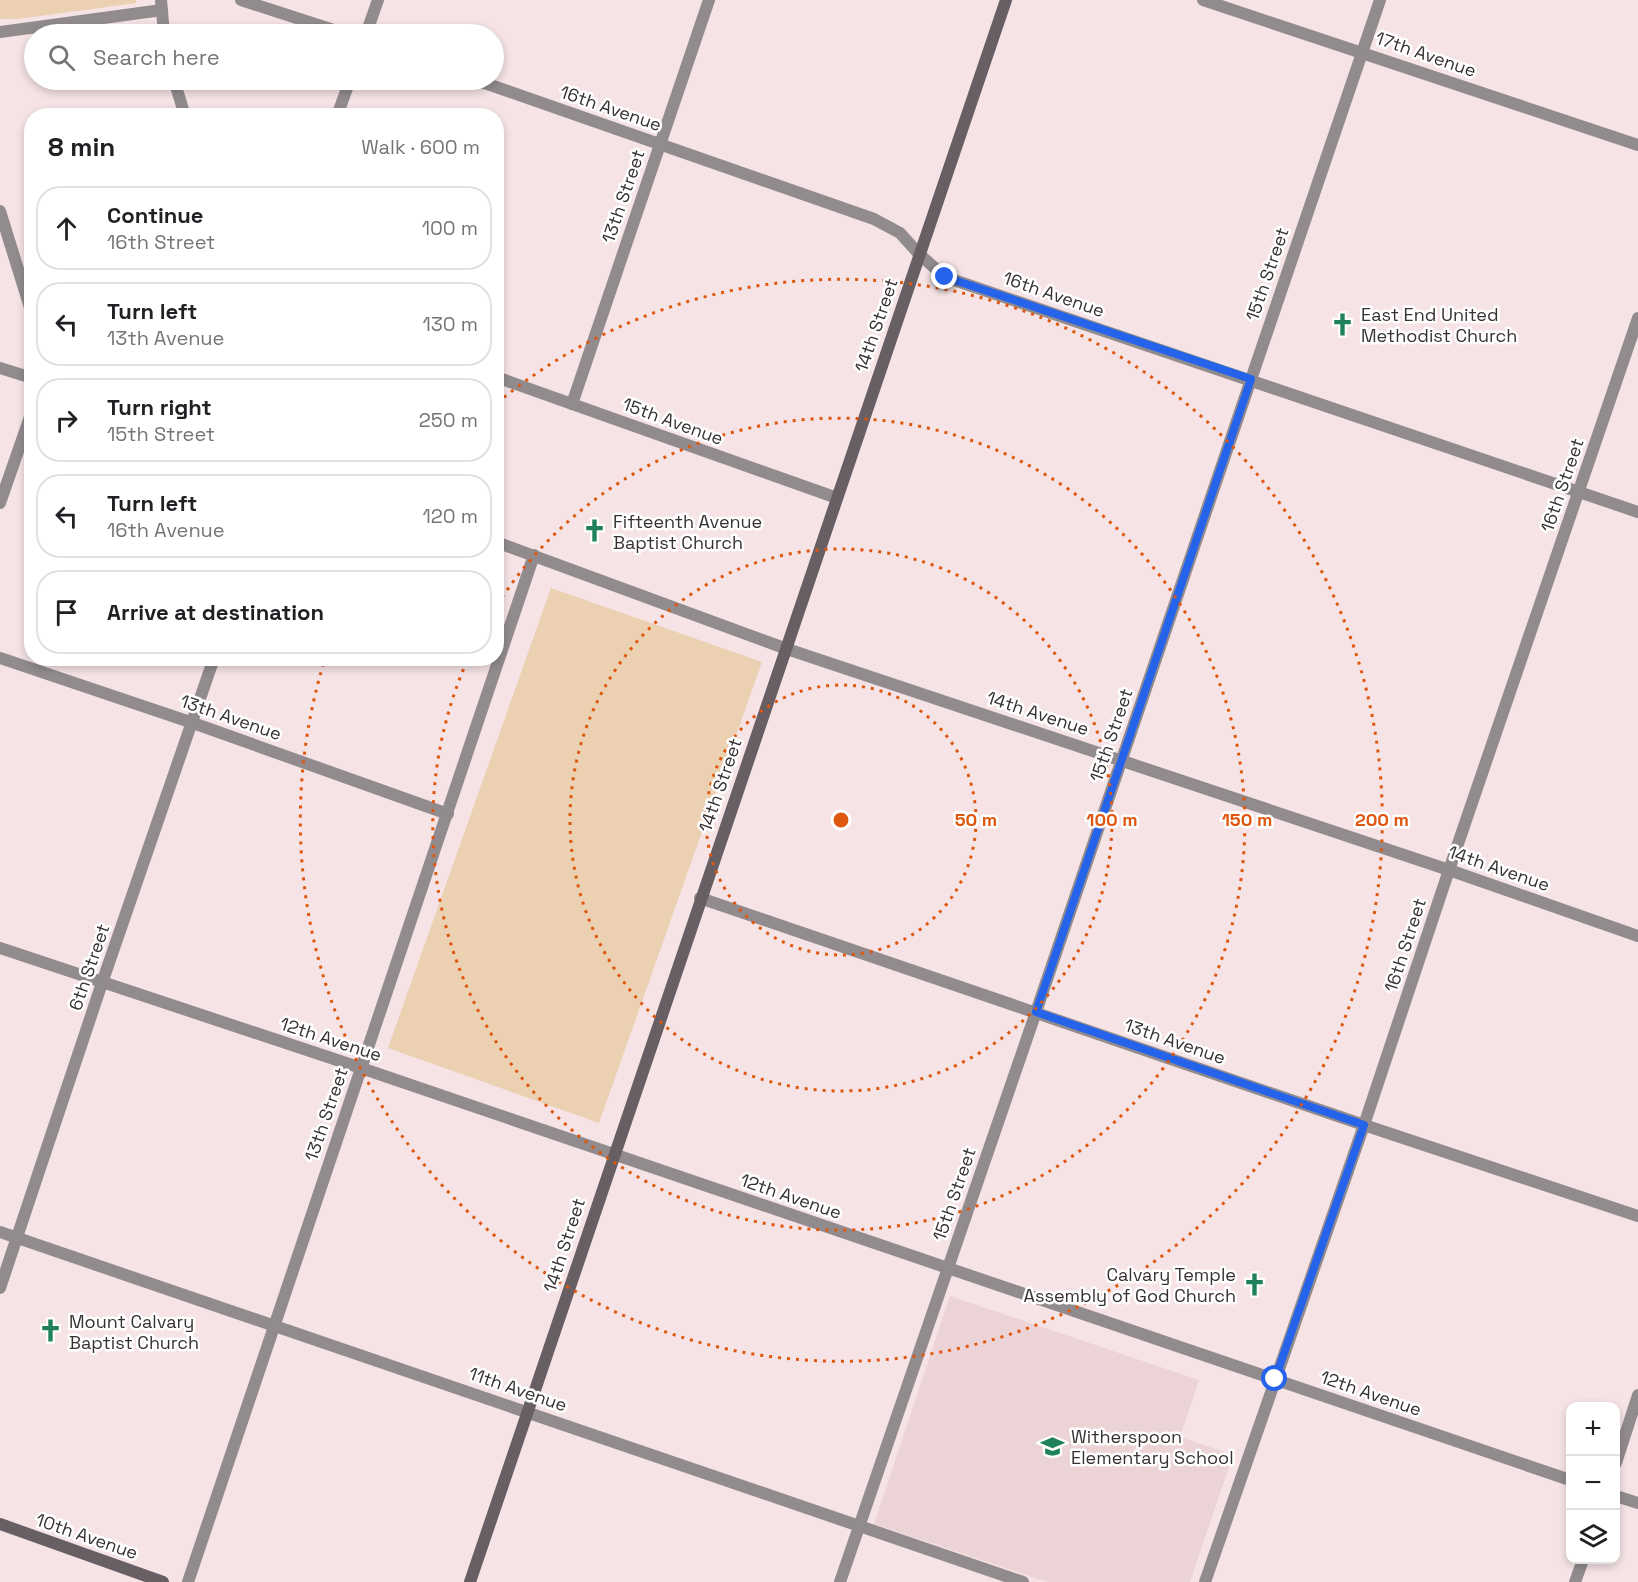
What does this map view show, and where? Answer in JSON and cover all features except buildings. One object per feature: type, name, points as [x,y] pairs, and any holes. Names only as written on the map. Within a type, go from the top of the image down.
[{"type":"main road","name":"14th Street","points":[[470,1582],[1006,0]]},
{"type":"main road","name":"10th Avenue","points":[[0,1524],[163,1582]]},
{"type":"street","points":[[241,0],[315,24]]},
{"type":"street","points":[[370,24],[378,0]]},
{"type":"street","name":"13th Street","points":[[572,404],[709,0]]},
{"type":"street","name":"17th Avenue","points":[[1203,0],[1638,145]]},
{"type":"street","name":"15th Street","points":[[840,1582],[1380,0]]},
{"type":"street","points":[[48,24],[161,5],[163,24]]},
{"type":"street","points":[[0,32],[24,28]]},
{"type":"street","points":[[177,90],[183,108]]},
{"type":"street","points":[[340,108],[346,90]]},
{"type":"street","name":"16th Avenue","points":[[504,90],[874,219],[900,233],[945,277],[1638,512]]},
{"type":"street","points":[[0,211],[24,288]]},
{"type":"street","name":"16th Street","points":[[1205,1582],[1364,1125],[1638,318]]},
{"type":"street","points":[[0,368],[24,376]]},
{"type":"street","name":"15th Avenue","points":[[504,381],[837,498]]},
{"type":"street","points":[[0,503],[24,434]]},
{"type":"street","name":"14th Avenue","points":[[504,545],[787,649],[1449,870],[1638,936]]},
{"type":"street","name":"13th Street","points":[[504,645],[534,555]]},
{"type":"street","name":"13th Avenue","points":[[0,658],[193,723],[448,814]]},
{"type":"street","name":"6th Street","points":[[0,1288],[211,666]]},
{"type":"street","name":"13th Street","points":[[188,1582],[497,666]]},
{"type":"street","name":"13th Avenue","points":[[700,898],[1638,1216]]},
{"type":"street","name":"12th Avenue","points":[[0,948],[614,1154],[1566,1479]]},
{"type":"street","name":"11th Avenue","points":[[0,1232],[1023,1582]]},
{"type":"street","points":[[1618,1456],[1638,1395]]},
{"type":"street","points":[[1620,1497],[1638,1503]]},
{"type":"street","points":[[1575,1582],[1581,1564]]},
{"type":"shaded area","points":[[0,0],[136,0],[136,3],[18,19],[0,19]]},
{"type":"shaded area","points":[[551,588],[762,662],[599,1123],[388,1048]]},
{"type":"shaded area","name":"Witherspoon Elementary School","points":[[950,1296],[1199,1380],[1180,1437],[1233,1455],[1190,1582],[1047,1582],[874,1524]]},
{"type":"place","name":"East End United Methodist Church","points":[[1343,324]]},
{"type":"place","name":"Fifteenth Avenue Baptist Church","points":[[595,531]]},
{"type":"place","name":"Calvary Temple Assembly of God Church","points":[[1254,1284]]},
{"type":"place","name":"Mount Calvary Baptist Church","points":[[51,1331]]},
{"type":"place","name":"Witherspoon Elementary School","points":[[1053,1446]]},
{"type":"route","points":[[945,277],[1251,379],[1036,1012],[1364,1125],[1275,1379]]}]
